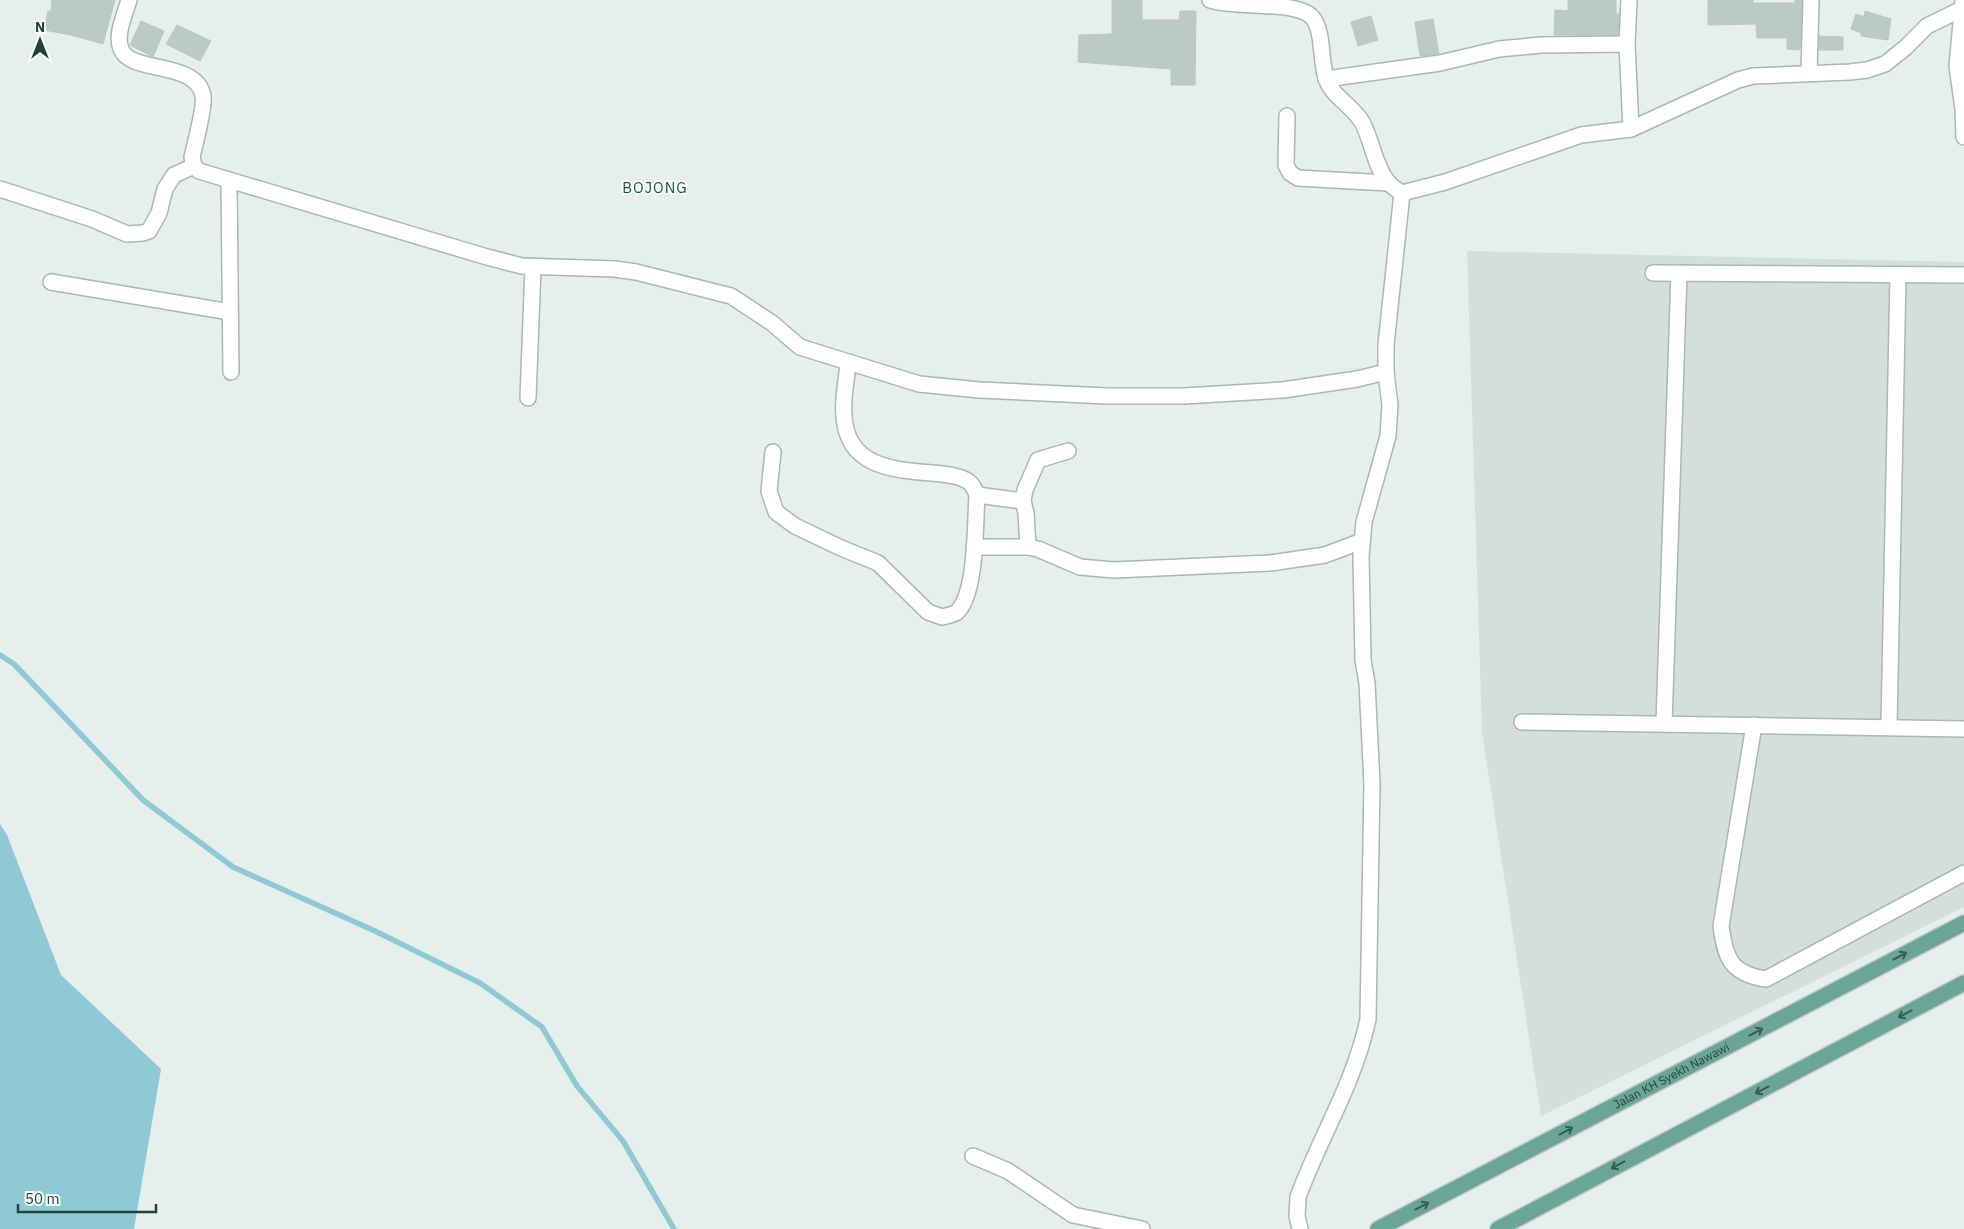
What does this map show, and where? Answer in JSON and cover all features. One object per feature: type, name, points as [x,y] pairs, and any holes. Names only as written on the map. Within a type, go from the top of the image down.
[{"type":"main road","name":"Jalan KH Syekh Nawawi","points":[[1378,1229],[1964,923]]},
{"type":"main road","points":[[1498,1229],[1964,983]]},
{"type":"street","points":[[129,0],[122,22],[119,42],[121,51],[129,59],[187,75],[198,83],[204,96],[192,157],[194,166],[199,171],[229,180],[522,266],[615,268],[731,296],[772,323],[800,347],[919,384],[979,390],[1108,396],[1217,395],[1283,390],[1357,379],[1386,372]]},
{"type":"street","points":[[1210,0],[1223,4],[1300,5],[1311,16],[1317,25],[1326,79],[1337,97],[1354,111],[1362,122],[1382,173],[1388,183],[1402,193],[1445,182],[1582,135],[1631,129],[1738,80],[1753,76],[1867,70],[1884,64],[1905,48],[1927,26],[1964,8]]},
{"type":"street","points":[[1629,0],[1627,44],[1631,129]]},
{"type":"street","points":[[1810,73],[1811,0]]},
{"type":"street","points":[[1963,0],[1964,8],[1957,66],[1963,109],[1964,137]]},
{"type":"street","points":[[1326,79],[1440,63],[1499,49],[1541,45],[1627,44]]},
{"type":"street","points":[[1287,116],[1286,165],[1290,173],[1298,178],[1388,183]]},
{"type":"street","points":[[0,189],[92,220],[127,234],[143,233],[149,231],[159,213],[165,189],[174,175],[194,166]]},
{"type":"street","points":[[229,180],[231,372]]},
{"type":"street","points":[[1300,1229],[1297,1216],[1298,1197],[1363,1045],[1368,1019],[1372,784],[1367,683],[1363,660],[1362,541],[1368,506],[1388,436],[1390,405],[1386,372],[1386,345],[1402,193]]},
{"type":"street","points":[[528,398],[533,267]]},
{"type":"street","points":[[1654,273],[1964,275]]},
{"type":"street","points":[[1664,724],[1678,273]]},
{"type":"street","points":[[1889,727],[1898,275]]},
{"type":"street","points":[[51,282],[230,312]]},
{"type":"street","points":[[773,452],[769,491],[776,512],[795,526],[878,563],[928,612],[942,618],[956,613],[967,596],[972,575],[976,494],[973,486],[968,480],[945,474],[907,471],[866,460],[852,446],[844,416],[848,362]]},
{"type":"street","points":[[1028,547],[1026,512],[1023,501],[1025,490],[1038,460],[1068,451]]},
{"type":"street","points":[[976,494],[1023,501]]},
{"type":"street","points":[[974,547],[1028,547],[1038,549],[1080,566],[1114,570],[1270,563],[1325,555],[1362,541]]},
{"type":"street","points":[[1522,722],[1964,729]]},
{"type":"street","points":[[1754,725],[1721,926],[1724,946],[1737,970],[1752,977],[1766,979],[1964,873]]},
{"type":"street","points":[[973,1156],[1008,1171],[1073,1215],[1142,1229]]},
{"type":"shaded area","points":[[1467,251],[1964,262],[1964,907],[1541,1116],[1482,732]]},
{"type":"water","points":[[0,824],[7,835],[61,975],[161,1069],[134,1229],[0,1229]]},
{"type":"building","points":[[52,0],[115,0],[103,44],[44,30],[48,11],[51,12]]},
{"type":"building","points":[[1112,0],[1142,0],[1142,20],[1179,20],[1180,11],[1196,11],[1195,85],[1171,85],[1171,69],[1078,62],[1079,35],[1112,34]]},
{"type":"building","points":[[1568,0],[1616,0],[1616,14],[1619,14],[1618,35],[1554,35],[1555,10],[1568,11]]},
{"type":"building","points":[[1708,0],[1753,0],[1753,3],[1795,3],[1795,0],[1802,0],[1800,50],[1787,49],[1787,38],[1757,38],[1756,24],[1708,25]]},
{"type":"building","points":[[1865,11],[1891,19],[1888,40],[1861,36],[1861,33],[1851,29],[1856,14],[1864,17]]},
{"type":"building","points":[[1371,16],[1378,40],[1358,46],[1351,22]]},
{"type":"building","points":[[1433,19],[1439,54],[1420,56],[1415,22]]},
{"type":"building","points":[[141,21],[164,31],[153,57],[130,45]]},
{"type":"building","points":[[177,25],[211,41],[200,61],[166,44]]},
{"type":"building","points":[[1819,36],[1843,37],[1843,50],[1819,50]]},
{"type":"waterway","points":[[0,655],[14,664],[143,800],[233,867],[375,931],[480,983],[542,1027],[577,1086],[623,1141],[674,1229]]},
{"type":"district","name":"BOJONG","points":[[655,188]]}]
